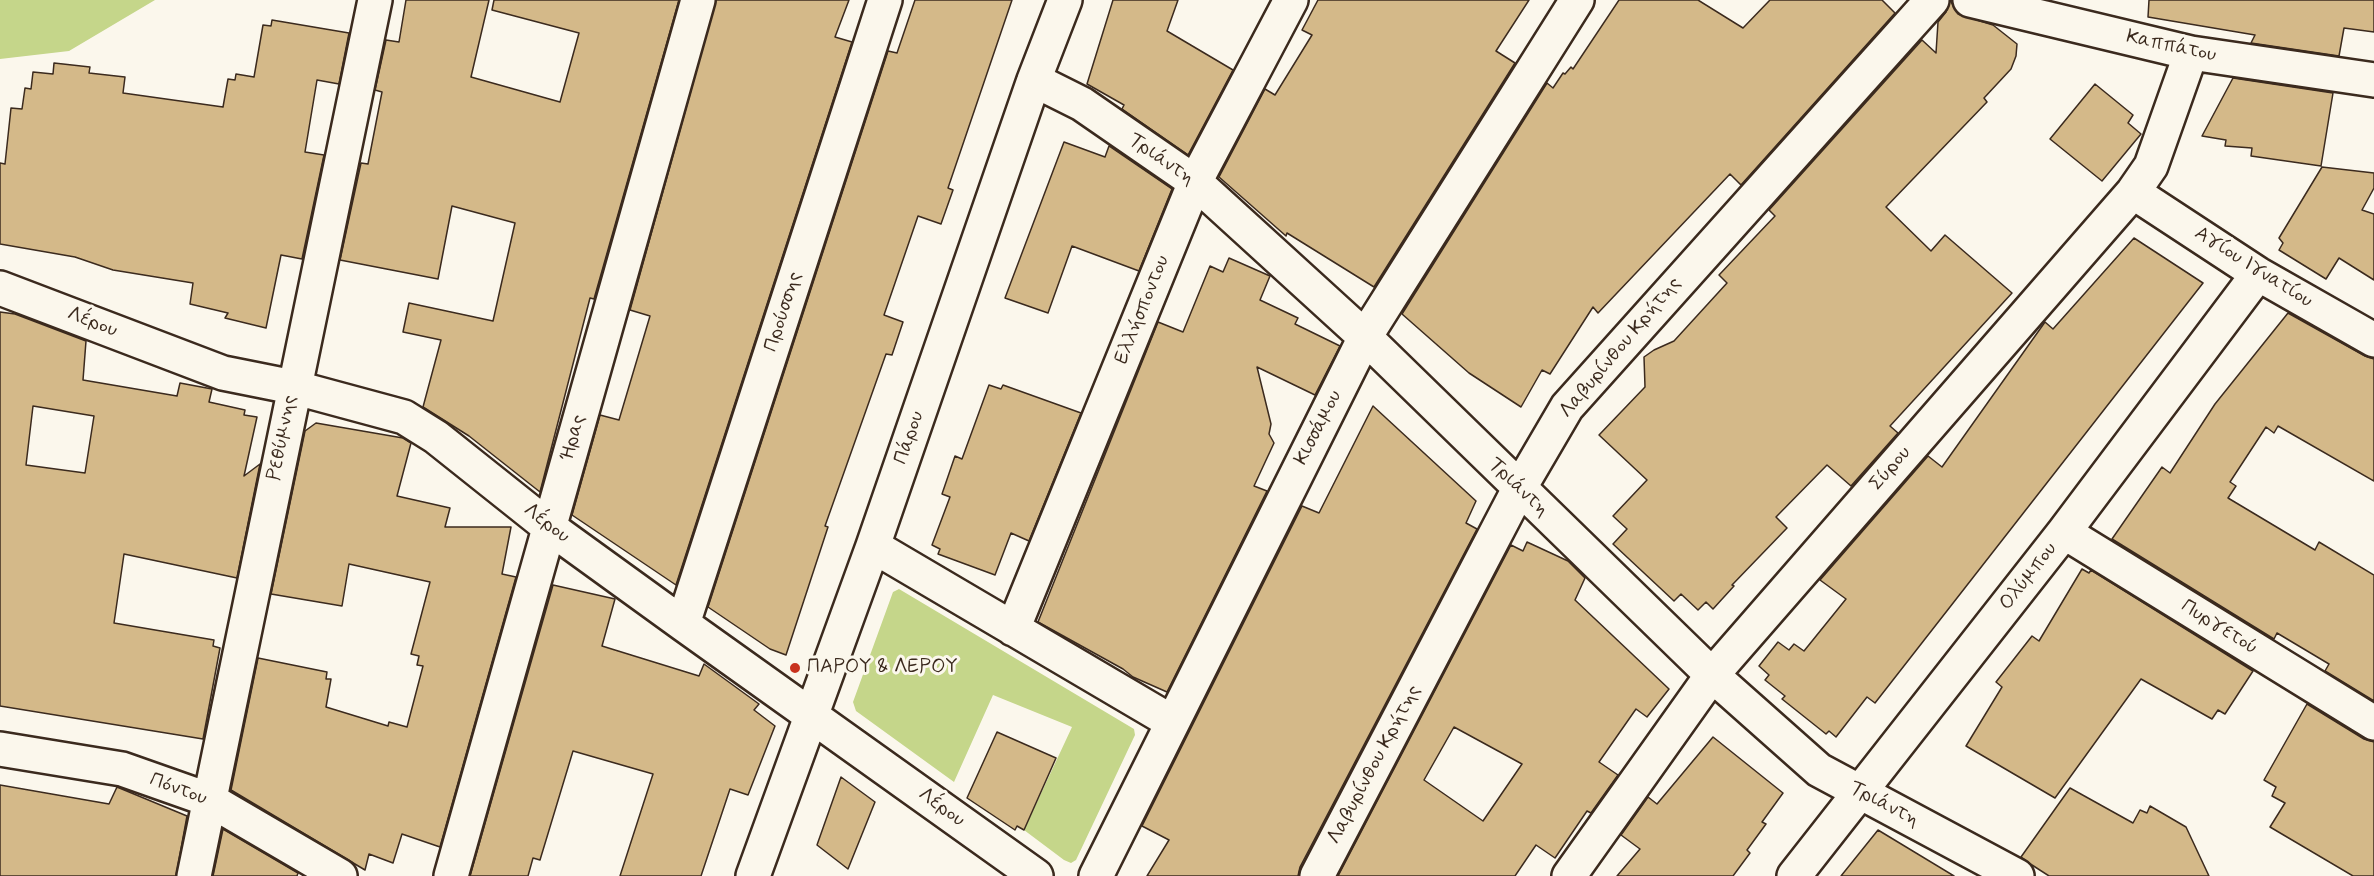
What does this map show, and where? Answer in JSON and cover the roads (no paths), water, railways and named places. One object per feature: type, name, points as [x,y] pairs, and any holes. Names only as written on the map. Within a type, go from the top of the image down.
[{"type":"street","name":"Ρεθύμνης","points":[[194,876],[293,387],[375,0]]},
{"type":"street","name":"Ήρας","points":[[451,876],[698,0]]},
{"type":"street","name":"Προύσσης","points":[[683,624],[885,0]]},
{"type":"street","name":"Πάρου","points":[[753,876],[873,546],[1034,80],[1065,0]]},
{"type":"street","name":"Ελλήσποντου","points":[[1013,629],[1195,182],[1291,0]]},
{"type":"street","name":"Κισσάμου","points":[[1096,876],[1365,337],[1577,0]]},
{"type":"street","name":"Λαβυρίνθου Κρήτης","points":[[1317,876],[1519,489],[1567,407],[1932,0]]},
{"type":"street","name":"Καππάτου","points":[[1970,0],[2191,53],[2374,80]]},
{"type":"street","name":"Σύρου","points":[[1569,876],[1712,675],[2133,192],[2151,166],[2191,53]]},
{"type":"street","name":"Τριάντη","points":[[1034,80],[1082,104],[1195,182],[1365,337],[1712,675],[1820,770],[2017,876]]},
{"type":"street","name":"Αγίου Ιγνατίου","points":[[2133,192],[2258,274],[2374,340]]},
{"type":"street","name":"Ολύμπου","points":[[1794,876],[2064,532],[2258,274]]},
{"type":"street","name":"Λέρου","points":[[0,288],[223,373],[293,387],[404,417],[436,437],[549,526],[683,624],[1036,876]]},
{"type":"street","name":"Πυργετού","points":[[2064,532],[2374,723]]},
{"type":"street","points":[[873,546],[1172,722]]},
{"type":"street","name":"Πόντου","points":[[0,749],[122,769],[210,800],[340,876]]},
{"type":"place","name":"ΠΑΡΟΥ & ΛΕΡΟΥ","points":[[795,668]]}]
